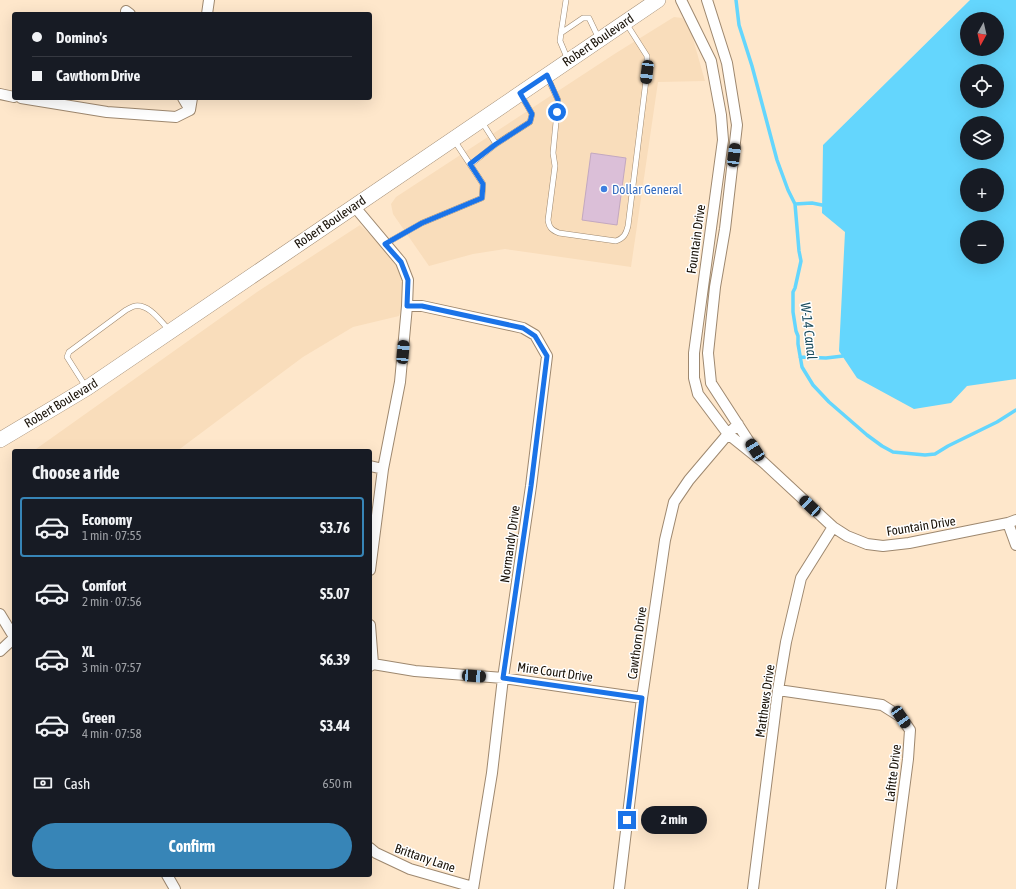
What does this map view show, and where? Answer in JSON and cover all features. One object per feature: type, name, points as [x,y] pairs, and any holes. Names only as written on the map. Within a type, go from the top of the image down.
[{"type":"main road","name":"Robert Boulevard","points":[[1,437],[87,388],[658,0]]},
{"type":"street","points":[[207,12],[209,0]]},
{"type":"street","name":"Fountain Drive","points":[[681,0],[711,61],[721,115],[723,140],[694,354],[694,378],[698,394],[728,434],[763,462],[833,527],[847,536],[867,544],[883,546],[909,543],[1012,521]]},
{"type":"street","name":"Fountain Drive","points":[[707,0],[727,63],[737,125],[725,229],[715,287],[708,353],[711,383],[763,462]]},
{"type":"street","points":[[712,66],[727,63]]},
{"type":"street","points":[[0,94],[12,97]]},
{"type":"street","points":[[34,100],[108,112],[176,118],[190,110]]},
{"type":"street","points":[[184,100],[190,110]]},
{"type":"street","points":[[190,110],[192,100]]},
{"type":"street","points":[[354,206],[401,262],[408,280],[400,382],[383,469],[372,554]]},
{"type":"street","points":[[701,303],[713,305]]},
{"type":"street","name":"Normandy Drive","points":[[407,306],[422,306],[523,328],[535,336],[547,356],[531,486],[503,678],[492,773],[473,888]]},
{"type":"street","name":"Cawthorn Drive","points":[[618,889],[642,698],[665,540],[674,502],[689,480],[738,424]]},
{"type":"street","points":[[372,466],[383,469]]},
{"type":"street","points":[[1012,521],[1016,545]]},
{"type":"street","name":"Matthews Drive","points":[[753,889],[778,690],[786,642],[801,578],[833,527]]},
{"type":"street","points":[[0,614],[12,634]]},
{"type":"street","points":[[0,651],[12,639]]},
{"type":"street","name":"Mire Court Drive","points":[[372,665],[415,671],[503,678],[642,698]]},
{"type":"street","name":"Lafitte Drive","points":[[778,690],[882,705],[901,717],[910,730],[908,759],[891,889]]},
{"type":"street","name":"Brittany Lane","points":[[372,850],[410,869],[473,888]]},
{"type":"street","points":[[168,877],[175,889]]},
{"type":"lane","points":[[566,0],[560,41],[568,61]]},
{"type":"lane","points":[[561,33],[583,18],[589,18],[599,40]]},
{"type":"lane","points":[[547,75],[558,100],[553,153],[555,166],[548,224],[552,230],[559,233],[616,241],[622,239],[628,226],[647,72],[647,56],[626,22]]},
{"type":"lane","points":[[470,164],[496,144],[530,122],[532,114],[520,93]]},
{"type":"lane","points":[[481,120],[496,144]]},
{"type":"lane","points":[[385,244],[422,223],[482,198],[483,184],[453,139]]},
{"type":"lane","points":[[87,388],[67,357],[69,352],[126,310],[134,306],[149,310],[170,331]]},
{"type":"shaded area","points":[[674,17],[682,18],[689,25],[705,81],[658,82],[631,267],[505,249],[473,254],[429,266],[393,214],[391,204],[396,197],[616,53]]},
{"type":"shaded area","points":[[360,225],[376,240],[396,264],[403,280],[402,307],[399,316],[353,327],[303,357],[180,449],[36,449],[257,292]]},
{"type":"water","points":[[970,0],[1016,0],[1016,379],[967,386],[951,403],[914,409],[857,378],[839,351],[845,232],[822,213],[823,145]]},
{"type":"building","name":"Dollar General","points":[[591,153],[626,158],[617,225],[582,220]]},
{"type":"waterway","name":"W-14 Canal","points":[[736,0],[739,25],[752,66],[777,160],[795,204],[801,261],[793,292],[793,312],[802,367],[813,385],[829,402],[867,435],[893,452],[925,455],[935,454],[997,422],[1016,410]]},
{"type":"waterway","points":[[795,204],[812,203],[822,205]]},
{"type":"waterway","points":[[800,357],[826,358],[843,356]]},
{"type":"place","name":"Dollar General","points":[[604,189]]},
{"type":"route","points":[[557,112],[558,100],[547,75],[520,93],[532,114],[530,122],[496,144],[470,164],[483,184],[482,198],[422,223],[385,244],[401,262],[408,280],[407,306],[422,306],[523,328],[535,336],[547,356],[531,486],[503,678],[642,698],[627,820]]}]
